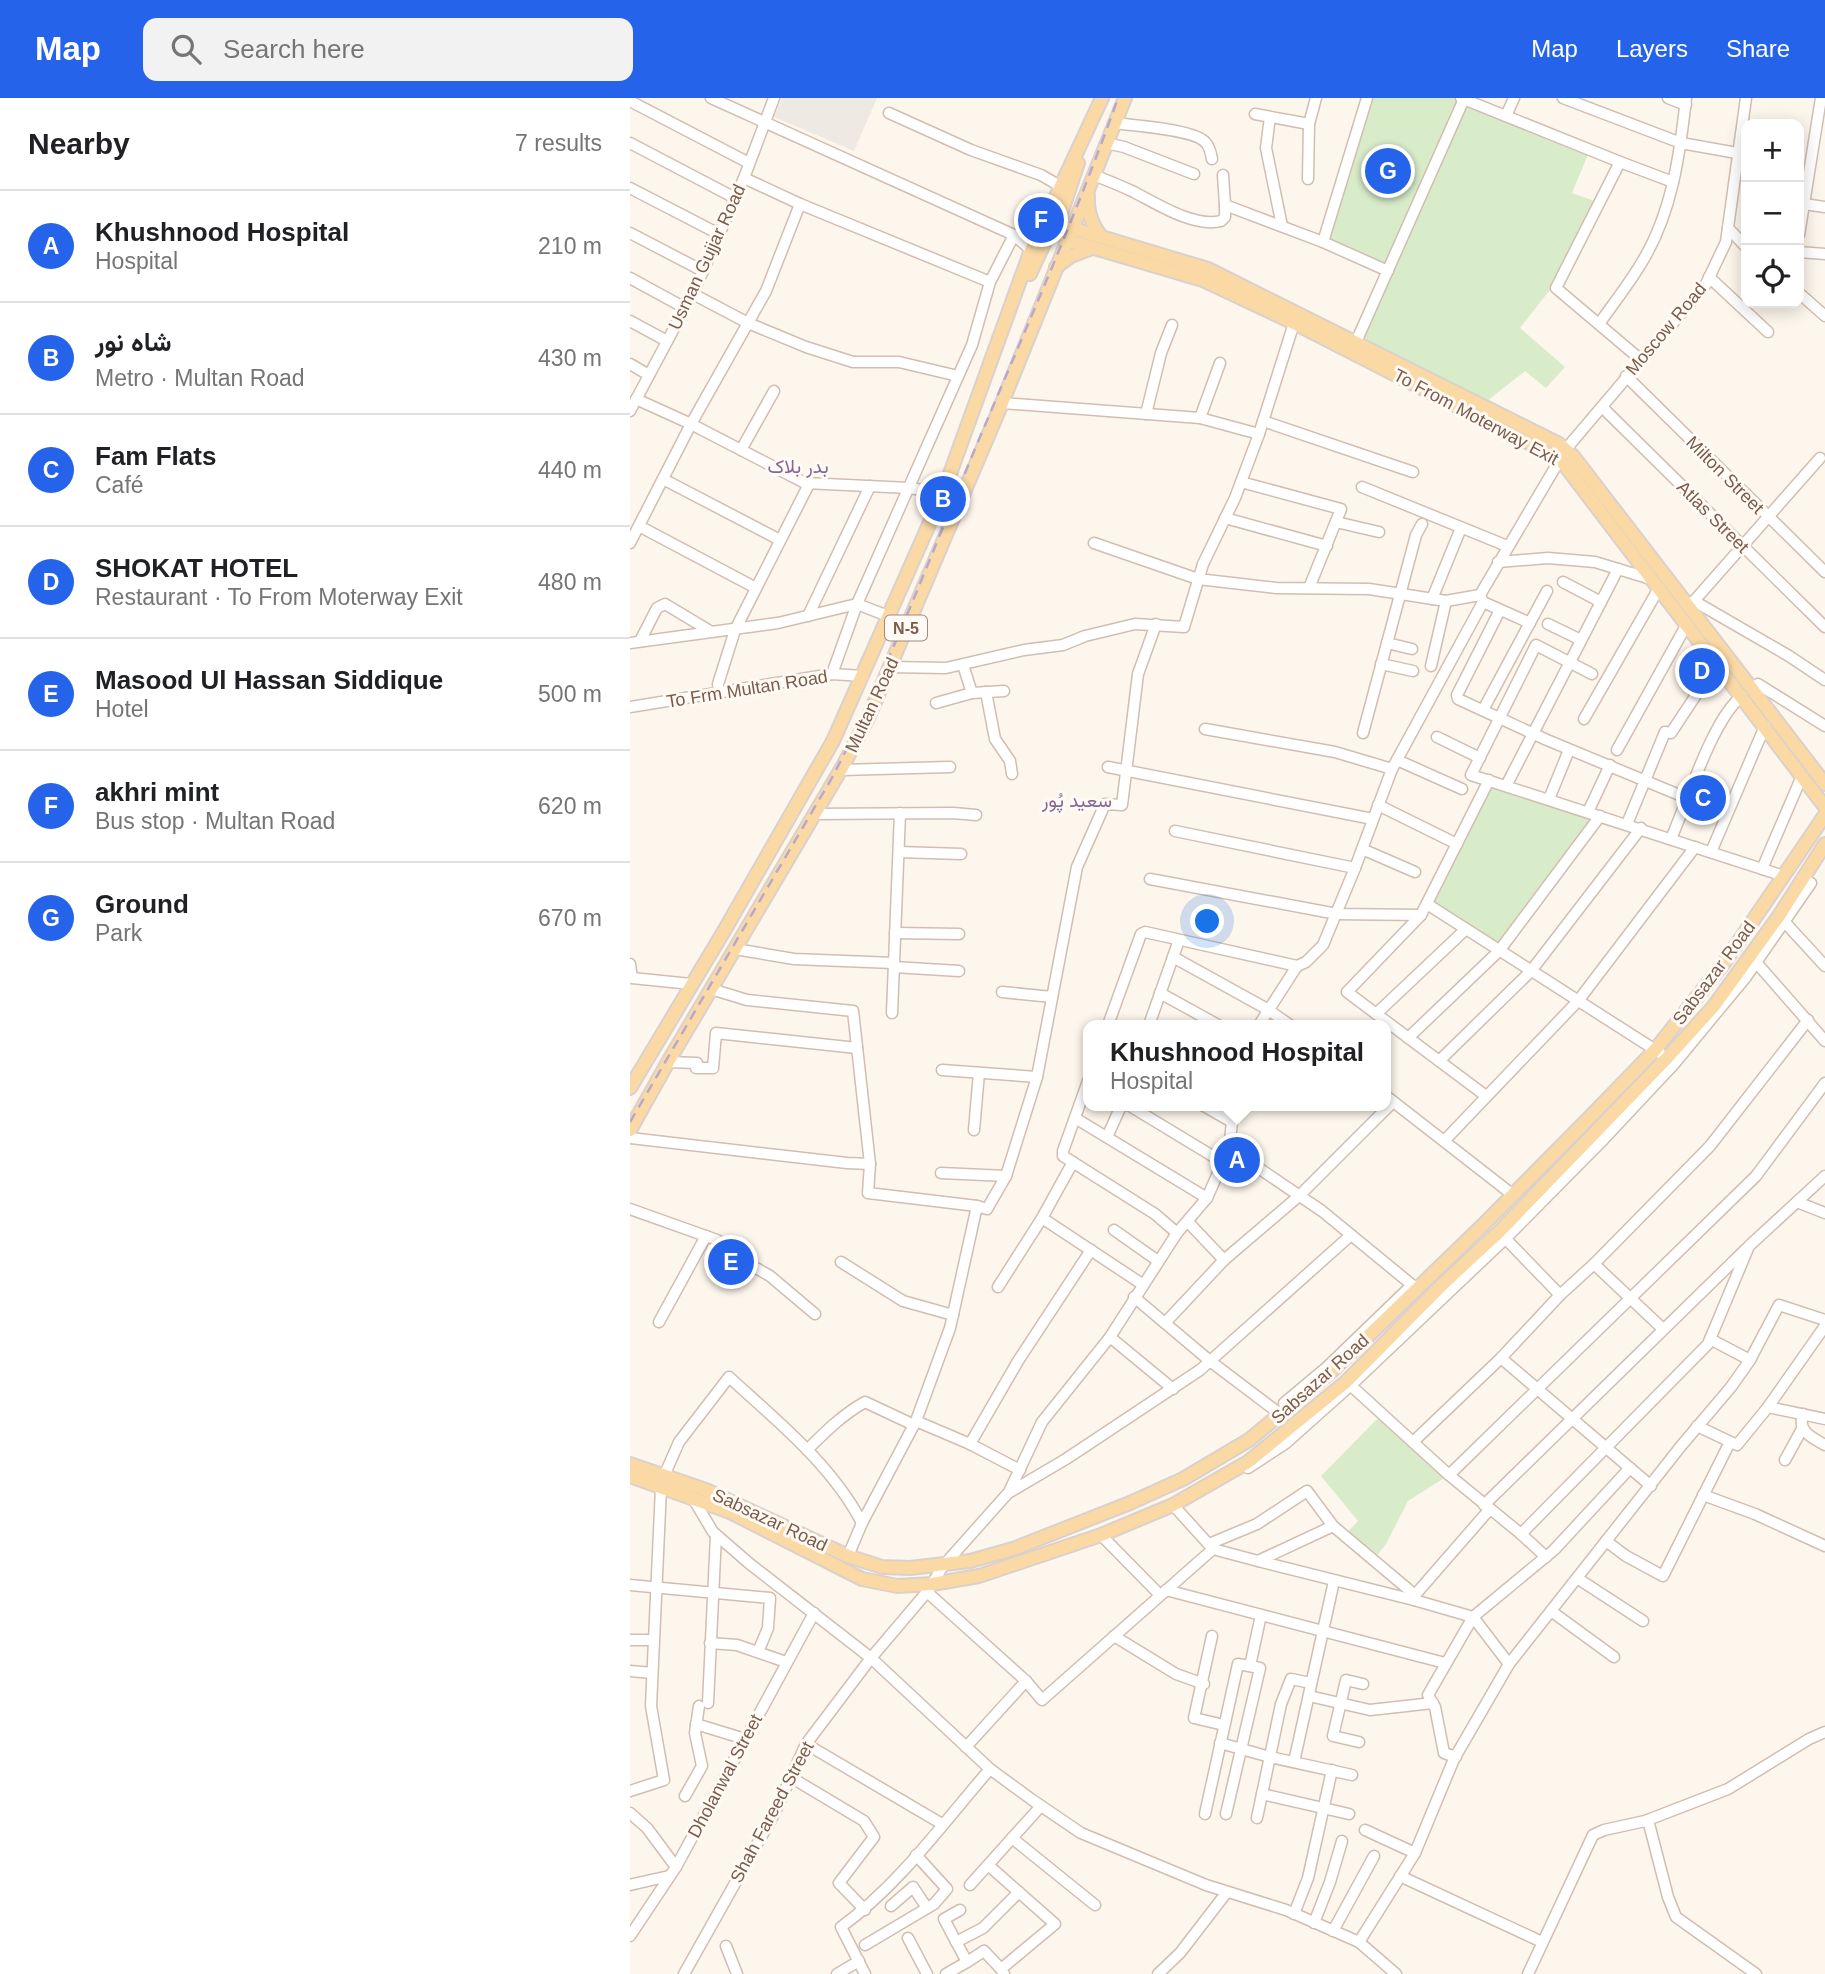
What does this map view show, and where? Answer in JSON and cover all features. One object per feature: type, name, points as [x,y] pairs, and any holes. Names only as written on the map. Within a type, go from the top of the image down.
[{"type":"main road","name":"Multan Road","points":[[630,1088],[833,741],[943,493],[1031,250],[1102,98]]},
{"type":"main road","name":"Multan Road","points":[[630,1130],[841,770],[868,718],[1002,403],[1067,232],[1125,98]]},
{"type":"main road","points":[[1017,288],[1029,277],[1047,236],[1052,231],[1067,232],[1060,217],[1082,154],[1083,138]]},
{"type":"main road","points":[[1088,188],[1087,208],[1100,236]]},
{"type":"main road","name":"To From Moterway Exit","points":[[1067,232],[1100,236],[1208,269],[1356,342],[1563,454],[1691,603],[1747,692],[1765,726],[1825,807]]},
{"type":"main road","name":"To From Moterway Exit","points":[[1067,232],[1092,247],[1203,280],[1563,454],[1655,584],[1717,663],[1747,692],[1825,784]]},
{"type":"main road","points":[[1055,268],[1071,256],[1092,247]]},
{"type":"main road","name":"Sabsazar Road","points":[[630,1476],[663,1482],[718,1502],[848,1556],[882,1567],[910,1568],[970,1562],[1013,1549],[1183,1479],[1250,1440],[1278,1413],[1333,1370],[1414,1287],[1433,1273],[1513,1195],[1655,1050],[1724,963],[1825,815]]},
{"type":"main road","name":"Sabsazar Road","points":[[630,1464],[694,1500],[718,1502],[862,1579],[897,1586],[930,1588],[979,1576],[1103,1537],[1175,1507],[1248,1462],[1348,1384],[1444,1283],[1502,1235],[1671,1061],[1754,959],[1782,919],[1802,878],[1823,851]]},
{"type":"main road","points":[[1433,1273],[1444,1283]]},
{"type":"street","points":[[711,98],[1014,235],[1031,250]]},
{"type":"street","name":"Usman Gujjar Road","points":[[632,407],[693,294],[744,178],[774,98]]},
{"type":"street","points":[[1308,179],[1310,124],[1317,98]]},
{"type":"street","points":[[1323,242],[1367,98]]},
{"type":"street","points":[[1506,116],[1514,98]]},
{"type":"street","points":[[1563,98],[1681,143],[1737,153]]},
{"type":"street","points":[[1599,324],[1642,262],[1664,215],[1681,143],[1686,102],[1668,98]]},
{"type":"street","name":"Moscow Road","points":[[1262,1020],[1297,966],[1306,962],[1323,946],[1394,764],[1507,546],[1563,454],[1640,359],[1706,284],[1726,242],[1746,98]]},
{"type":"street","points":[[1821,98],[1804,204],[1825,206]]},
{"type":"street","points":[[1356,342],[1463,99],[1673,181]]},
{"type":"street","points":[[630,101],[749,163]]},
{"type":"street","points":[[889,113],[971,150],[1041,175],[1060,186]]},
{"type":"street","points":[[1255,114],[1310,124]]},
{"type":"street","points":[[1270,117],[1266,148],[1282,226]]},
{"type":"street","points":[[1115,123],[1200,138],[1206,143],[1212,159]]},
{"type":"street","points":[[1106,143],[1124,147],[1194,174]]},
{"type":"street","points":[[630,144],[735,198]]},
{"type":"street","points":[[1620,162],[1556,288],[1640,359]]},
{"type":"street","points":[[1093,175],[1134,192],[1163,209],[1206,221],[1222,221],[1225,217],[1223,175]]},
{"type":"street","points":[[744,178],[800,204],[990,282]]},
{"type":"street","points":[[630,188],[719,234]]},
{"type":"street","points":[[630,543],[691,424],[766,291],[800,204]]},
{"type":"street","points":[[1225,205],[1323,242],[1388,271]]},
{"type":"street","points":[[1728,228],[1744,245]]},
{"type":"street","points":[[630,233],[703,271]]},
{"type":"street","points":[[832,674],[858,604],[972,345],[990,282],[1014,235]]},
{"type":"street","points":[[1804,252],[1825,254]]},
{"type":"street","points":[[1709,277],[1768,332]]},
{"type":"street","points":[[630,278],[685,308]]},
{"type":"street","points":[[693,294],[748,323],[853,362],[899,362],[958,376]]},
{"type":"street","points":[[1804,297],[1825,316]]},
{"type":"street","points":[[630,321],[667,341]]},
{"type":"street","points":[[890,667],[946,668],[1073,642],[1085,636],[1135,624],[1184,627],[1203,564],[1241,482],[1259,434],[1294,323]]},
{"type":"street","points":[[1146,414],[1161,353],[1172,325]]},
{"type":"street","points":[[1200,418],[1220,363]]},
{"type":"street","points":[[630,364],[649,375]]},
{"type":"street","name":"Milton Street","points":[[1626,376],[1825,572]]},
{"type":"street","points":[[741,450],[774,391]]},
{"type":"street","points":[[1002,403],[1200,418],[1259,434]]},
{"type":"street","points":[[632,407],[691,424],[809,484],[909,488],[943,493]]},
{"type":"street","name":"Atlas Street","points":[[1602,407],[1825,627]]},
{"type":"street","points":[[1263,421],[1413,472]]},
{"type":"street","points":[[1820,458],[1691,603],[1789,656],[1825,680]]},
{"type":"street","points":[[663,479],[780,540]]},
{"type":"street","points":[[1241,482],[1341,509],[1309,588]]},
{"type":"street","points":[[719,693],[718,684],[735,630],[809,484]]},
{"type":"street","points":[[808,617],[870,486]]},
{"type":"street","points":[[1362,487],[1507,546]]},
{"type":"street","points":[[1225,518],[1327,546]]},
{"type":"street","points":[[1336,523],[1379,532]]},
{"type":"street","points":[[1363,733],[1416,535],[1422,524]]},
{"type":"street","points":[[639,526],[757,588]]},
{"type":"street","points":[[1432,599],[1461,528]]},
{"type":"street","points":[[1094,542],[1198,579],[1276,588],[1369,589],[1446,601],[1482,598],[1500,610],[1530,623]]},
{"type":"street","points":[[1498,562],[1548,558],[1595,562],[1655,584],[1584,719]]},
{"type":"street","points":[[1506,786],[1619,569]]},
{"type":"street","points":[[1563,583],[1601,602]]},
{"type":"street","points":[[1483,710],[1547,591]]},
{"type":"street","points":[[1431,666],[1446,601]]},
{"type":"street","points":[[635,642],[657,608],[665,604],[710,631]]},
{"type":"street","points":[[635,642],[735,630],[808,617],[858,604],[888,616]]},
{"type":"street","points":[[1500,610],[1457,695],[1460,701],[1569,750],[1689,799]]},
{"type":"street","points":[[711,989],[747,1000],[853,1010],[870,1164],[868,1193],[987,1209],[1006,1176],[1037,1077],[1077,867],[1105,804],[1122,805],[1138,674],[1156,624]]},
{"type":"street","points":[[1548,624],[1581,640]]},
{"type":"street","points":[[1617,750],[1687,624]]},
{"type":"street","points":[[1387,643],[1412,649]]},
{"type":"street","points":[[1592,674],[1536,645],[1471,775],[1784,876]]},
{"type":"street","points":[[1627,824],[1665,732],[1671,733],[1717,663]]},
{"type":"street","points":[[1381,664],[1413,671]]},
{"type":"street","points":[[963,665],[972,693]]},
{"type":"street","name":"To Frm Multan Road","points":[[630,707],[832,674],[863,676]]},
{"type":"street","points":[[1671,839],[1719,724],[1734,702],[1747,692],[1758,684],[1825,726]]},
{"type":"street","points":[[936,703],[972,693],[1004,691]]},
{"type":"street","points":[[986,692],[995,739],[1010,761],[1012,774]]},
{"type":"street","points":[[1711,852],[1765,726]]},
{"type":"street","points":[[1205,729],[1394,764],[1462,789]]},
{"type":"street","points":[[1437,737],[1480,758]]},
{"type":"street","points":[[1549,799],[1569,750]]},
{"type":"street","points":[[1588,811],[1610,765]]},
{"type":"street","points":[[841,770],[950,767]]},
{"type":"street","points":[[1108,767],[1373,819]]},
{"type":"street","points":[[1762,869],[1802,776]]},
{"type":"street","points":[[1384,1020],[1347,992],[1422,915],[1489,780]]},
{"type":"street","points":[[1378,805],[1457,844]]},
{"type":"street","points":[[892,1013],[900,813]]},
{"type":"street","points":[[815,814],[976,815]]},
{"type":"street","points":[[1408,1038],[1499,951],[1600,816]]},
{"type":"street","points":[[1439,1061],[1531,971],[1641,828]]},
{"type":"street","points":[[1175,831],[1355,868]]},
{"type":"street","points":[[1445,1140],[1578,1001],[1695,847]]},
{"type":"street","points":[[1362,849],[1415,872]]},
{"type":"street","points":[[899,852],[961,854]]},
{"type":"street","points":[[1150,879],[1337,914],[1422,915]]},
{"type":"street","points":[[1427,904],[1671,1061]]},
{"type":"street","points":[[1782,919],[1825,966]]},
{"type":"street","points":[[1376,1014],[1466,929]]},
{"type":"street","points":[[1110,1020],[1141,934],[1147,931],[1297,966]]},
{"type":"street","points":[[895,933],[959,934]]},
{"type":"street","points":[[1151,1020],[1179,940]]},
{"type":"street","points":[[735,949],[817,961],[959,971]]},
{"type":"street","points":[[1173,957],[1283,1020]]},
{"type":"street","points":[[1754,959],[1825,1041]]},
{"type":"street","points":[[630,964],[632,978],[691,984]]},
{"type":"street","points":[[1002,992],[1052,997]]},
{"type":"street","points":[[1160,993],[1209,1020]]},
{"type":"street","points":[[1413,1442],[1501,1358],[1560,1295],[1710,1146],[1808,1020]]},
{"type":"street","points":[[1391,1025],[1486,1096]]},
{"type":"street","points":[[668,1062],[697,1063],[696,1068],[713,1068],[716,1033],[857,1048]]},
{"type":"street","points":[[942,1070],[1037,1077]]},
{"type":"street","points":[[974,1130],[979,1073]]},
{"type":"street","points":[[1449,1475],[1756,1176],[1825,1083]]},
{"type":"street","points":[[1083,1095],[1063,1156],[1156,1214],[1177,1233]]},
{"type":"street","points":[[1391,1100],[1513,1195]]},
{"type":"street","points":[[1107,1137],[1119,1111]]},
{"type":"street","points":[[1138,1111],[1224,1163]]},
{"type":"street","points":[[1213,1111],[1232,1122]]},
{"type":"street","points":[[1009,1492],[1042,1422],[1110,1337],[1177,1233],[1207,1198],[1229,1149],[1233,1111]]},
{"type":"street","points":[[1165,1322],[1223,1260],[1299,1196],[1379,1111]]},
{"type":"street","points":[[1075,1118],[1207,1198]]},
{"type":"street","points":[[630,1138],[847,1164],[870,1164]]},
{"type":"street","points":[[1229,1149],[1299,1196],[1414,1287]]},
{"type":"street","points":[[998,1287],[1042,1218],[1073,1162]]},
{"type":"street","points":[[941,1172],[1006,1176]]},
{"type":"street","points":[[1414,1598],[1486,1507],[1663,1329],[1825,1176]]},
{"type":"street","points":[[1797,1202],[1825,1213]]},
{"type":"street","points":[[848,1556],[862,1523],[915,1423],[953,1315],[977,1206]]},
{"type":"street","points":[[630,1209],[717,1240],[770,1276],[815,1314]]},
{"type":"street","points":[[1042,1218],[1142,1284]]},
{"type":"street","points":[[1188,1222],[1223,1260]]},
{"type":"street","points":[[1114,1230],[1158,1261]]},
{"type":"street","points":[[1009,1492],[1066,1459],[1210,1361],[1351,1235]]},
{"type":"street","points":[[1546,1557],[1348,1384],[1502,1235],[1560,1295]]},
{"type":"street","points":[[659,1322],[706,1236]]},
{"type":"street","points":[[1521,1534],[1710,1339],[1749,1246]]},
{"type":"street","points":[[970,1444],[1018,1361],[1091,1250]]},
{"type":"street","points":[[841,1262],[903,1301],[953,1315]]},
{"type":"street","points":[[1594,1264],[1663,1329]]},
{"type":"street","points":[[1134,1297],[1210,1361],[1278,1413]]},
{"type":"street","points":[[1359,1942],[1415,1853],[1456,1757],[1509,1664],[1697,1426],[1731,1387],[1750,1360],[1779,1305],[1825,1320]]},
{"type":"street","points":[[1697,1426],[1737,1445],[1768,1407],[1825,1326]]},
{"type":"street","points":[[1110,1337],[1172,1389]]},
{"type":"street","points":[[1710,1339],[1750,1360]]},
{"type":"street","points":[[1501,1358],[1651,1486]]},
{"type":"street","points":[[630,1791],[664,1780],[651,1706],[663,1482],[679,1442],[729,1377],[807,1450],[840,1487],[862,1523]]},
{"type":"street","points":[[807,1450],[835,1423],[865,1402],[970,1444],[1020,1470]]},
{"type":"street","points":[[1768,1407],[1825,1419]]},
{"type":"street","points":[[1803,1414],[1800,1422],[1802,1429],[1825,1444]]},
{"type":"street","points":[[1785,1460],[1802,1429]]},
{"type":"street","points":[[1606,1541],[1626,1556],[1663,1576],[1730,1442]]},
{"type":"street","points":[[1456,1757],[1444,1753],[1433,1703],[1428,1695],[1445,1662],[1473,1617],[1546,1557],[1630,1468]]},
{"type":"street","points":[[930,1588],[1026,1681],[1042,1700],[1211,1546],[1257,1524],[1307,1491],[1333,1526],[1414,1598]]},
{"type":"street","name":"Shah Fareed Street","points":[[684,1974],[792,1779],[806,1744],[871,1658],[930,1588],[943,1566],[1009,1492]]},
{"type":"street","points":[[1703,1495],[1755,1514],[1825,1546]]},
{"type":"street","points":[[694,1500],[716,1535],[871,1658],[990,1769],[1041,1806],[1082,1833],[1227,1892],[1294,1914],[1359,1942],[1396,1974]]},
{"type":"street","points":[[1175,1507],[1211,1546],[1334,1581],[1414,1598],[1473,1617],[1509,1664]]},
{"type":"street","points":[[1258,1561],[1333,1526]]},
{"type":"street","points":[[685,1796],[702,1766],[695,1733],[704,1704],[716,1535]]},
{"type":"street","points":[[1103,1537],[1163,1592],[1445,1662]]},
{"type":"street","points":[[1577,1578],[1643,1621]]},
{"type":"street","points":[[1294,1762],[1334,1581]]},
{"type":"street","points":[[630,1585],[770,1598],[768,1628],[758,1652]]},
{"type":"street","points":[[1551,1611],[1614,1657]]},
{"type":"street","name":"Dholanwal Street","points":[[630,1936],[676,1867],[814,1613]]},
{"type":"street","points":[[1250,1666],[1261,1615]]},
{"type":"street","points":[[1114,1636],[1176,1674],[1204,1684]]},
{"type":"street","points":[[1212,1636],[1195,1718],[1224,1725]]},
{"type":"street","points":[[630,1640],[653,1640]]},
{"type":"street","points":[[710,1643],[737,1645],[786,1662]]},
{"type":"street","points":[[1206,1814],[1238,1664],[1261,1668],[1226,1814]]},
{"type":"street","points":[[630,1671],[652,1673]]},
{"type":"street","points":[[1257,1818],[1282,1704],[1291,1679],[1311,1683]]},
{"type":"street","points":[[1359,1742],[1333,1736],[1346,1680],[1363,1684]]},
{"type":"street","points":[[966,1748],[1026,1681]]},
{"type":"street","points":[[1309,1696],[1370,1710],[1433,1703]]},
{"type":"street","points":[[696,1724],[745,1739]]},
{"type":"street","points":[[1528,1974],[1593,1835],[1648,1820],[1728,1789],[1825,1732]]},
{"type":"street","points":[[1220,1742],[1270,1757],[1352,1774]]},
{"type":"street","points":[[806,1744],[942,1824]]},
{"type":"street","points":[[865,1974],[841,1927],[865,1910],[990,1769]]},
{"type":"street","points":[[1294,1914],[1308,1878],[1332,1770]]},
{"type":"street","points":[[792,1779],[864,1821],[874,1837],[839,1883],[865,1910]]},
{"type":"street","points":[[1262,1794],[1349,1814]]},
{"type":"street","points":[[970,1885],[1041,1806]]},
{"type":"street","points":[[630,1813],[647,1828],[676,1867]]},
{"type":"street","points":[[1648,1820],[1668,1897],[1679,1920],[1756,1974]]},
{"type":"street","points":[[1365,1830],[1415,1853]]},
{"type":"street","points":[[1012,1838],[1095,1905]]},
{"type":"street","points":[[1314,1923],[1342,1841]]},
{"type":"street","points":[[865,1945],[927,1908],[947,1889],[916,1855]]},
{"type":"street","points":[[1333,1931],[1374,1856]]},
{"type":"street","points":[[946,1974],[984,1951],[1002,1971],[1055,1924],[988,1865]]},
{"type":"street","points":[[630,1885],[670,1876]]},
{"type":"street","points":[[1400,1877],[1542,1942]]},
{"type":"street","points":[[891,1906],[913,1887],[927,1908]]},
{"type":"street","points":[[956,1942],[983,1928],[1019,1892]]},
{"type":"street","points":[[1158,1974],[1180,1953],[1227,1892]]},
{"type":"street","points":[[960,1910],[944,1919],[967,1962]]},
{"type":"street","points":[[908,1938],[928,1974]]},
{"type":"street","points":[[726,1946],[737,1974]]},
{"type":"street","points":[[837,1974],[859,1961]]},
{"type":"street","points":[[691,1962],[694,1974]]},
{"type":"shaded area","points":[[782,98],[877,98],[854,151],[774,117]]},
{"type":"green space","points":[[1367,98],[1461,98],[1590,150],[1572,193],[1600,203],[1553,286],[1520,328],[1565,367],[1546,388],[1525,371],[1482,405],[1356,342],[1387,271],[1323,242]]},
{"type":"green space","points":[[1489,780],[1600,816],[1502,953],[1427,904]]},
{"type":"green space","points":[[1381,1415],[1449,1475],[1408,1501],[1386,1544],[1371,1563],[1344,1536],[1358,1521],[1321,1476]]},
{"type":"railway","points":[[630,1122],[833,776],[871,698],[1048,278],[1118,98]]},
{"type":"place","name":"Ground","points":[[1388,171]]},
{"type":"place","name":"akhri mint","points":[[1041,220]]},
{"type":"place","name":"شاہ نور","points":[[943,499]]},
{"type":"place","name":"SHOKAT HOTEL","points":[[1702,671]]},
{"type":"place","name":"Fam Flats","points":[[1703,798]]},
{"type":"place","name":"Khushnood Hospital","points":[[1237,1160]]},
{"type":"place","name":"Masood Ul Hassan Siddique","points":[[731,1262]]},
{"type":"district","name":"بدر بلاک","points":[[798,466]]},
{"type":"district","name":"سعید پُور","points":[[1077,800]]}]
